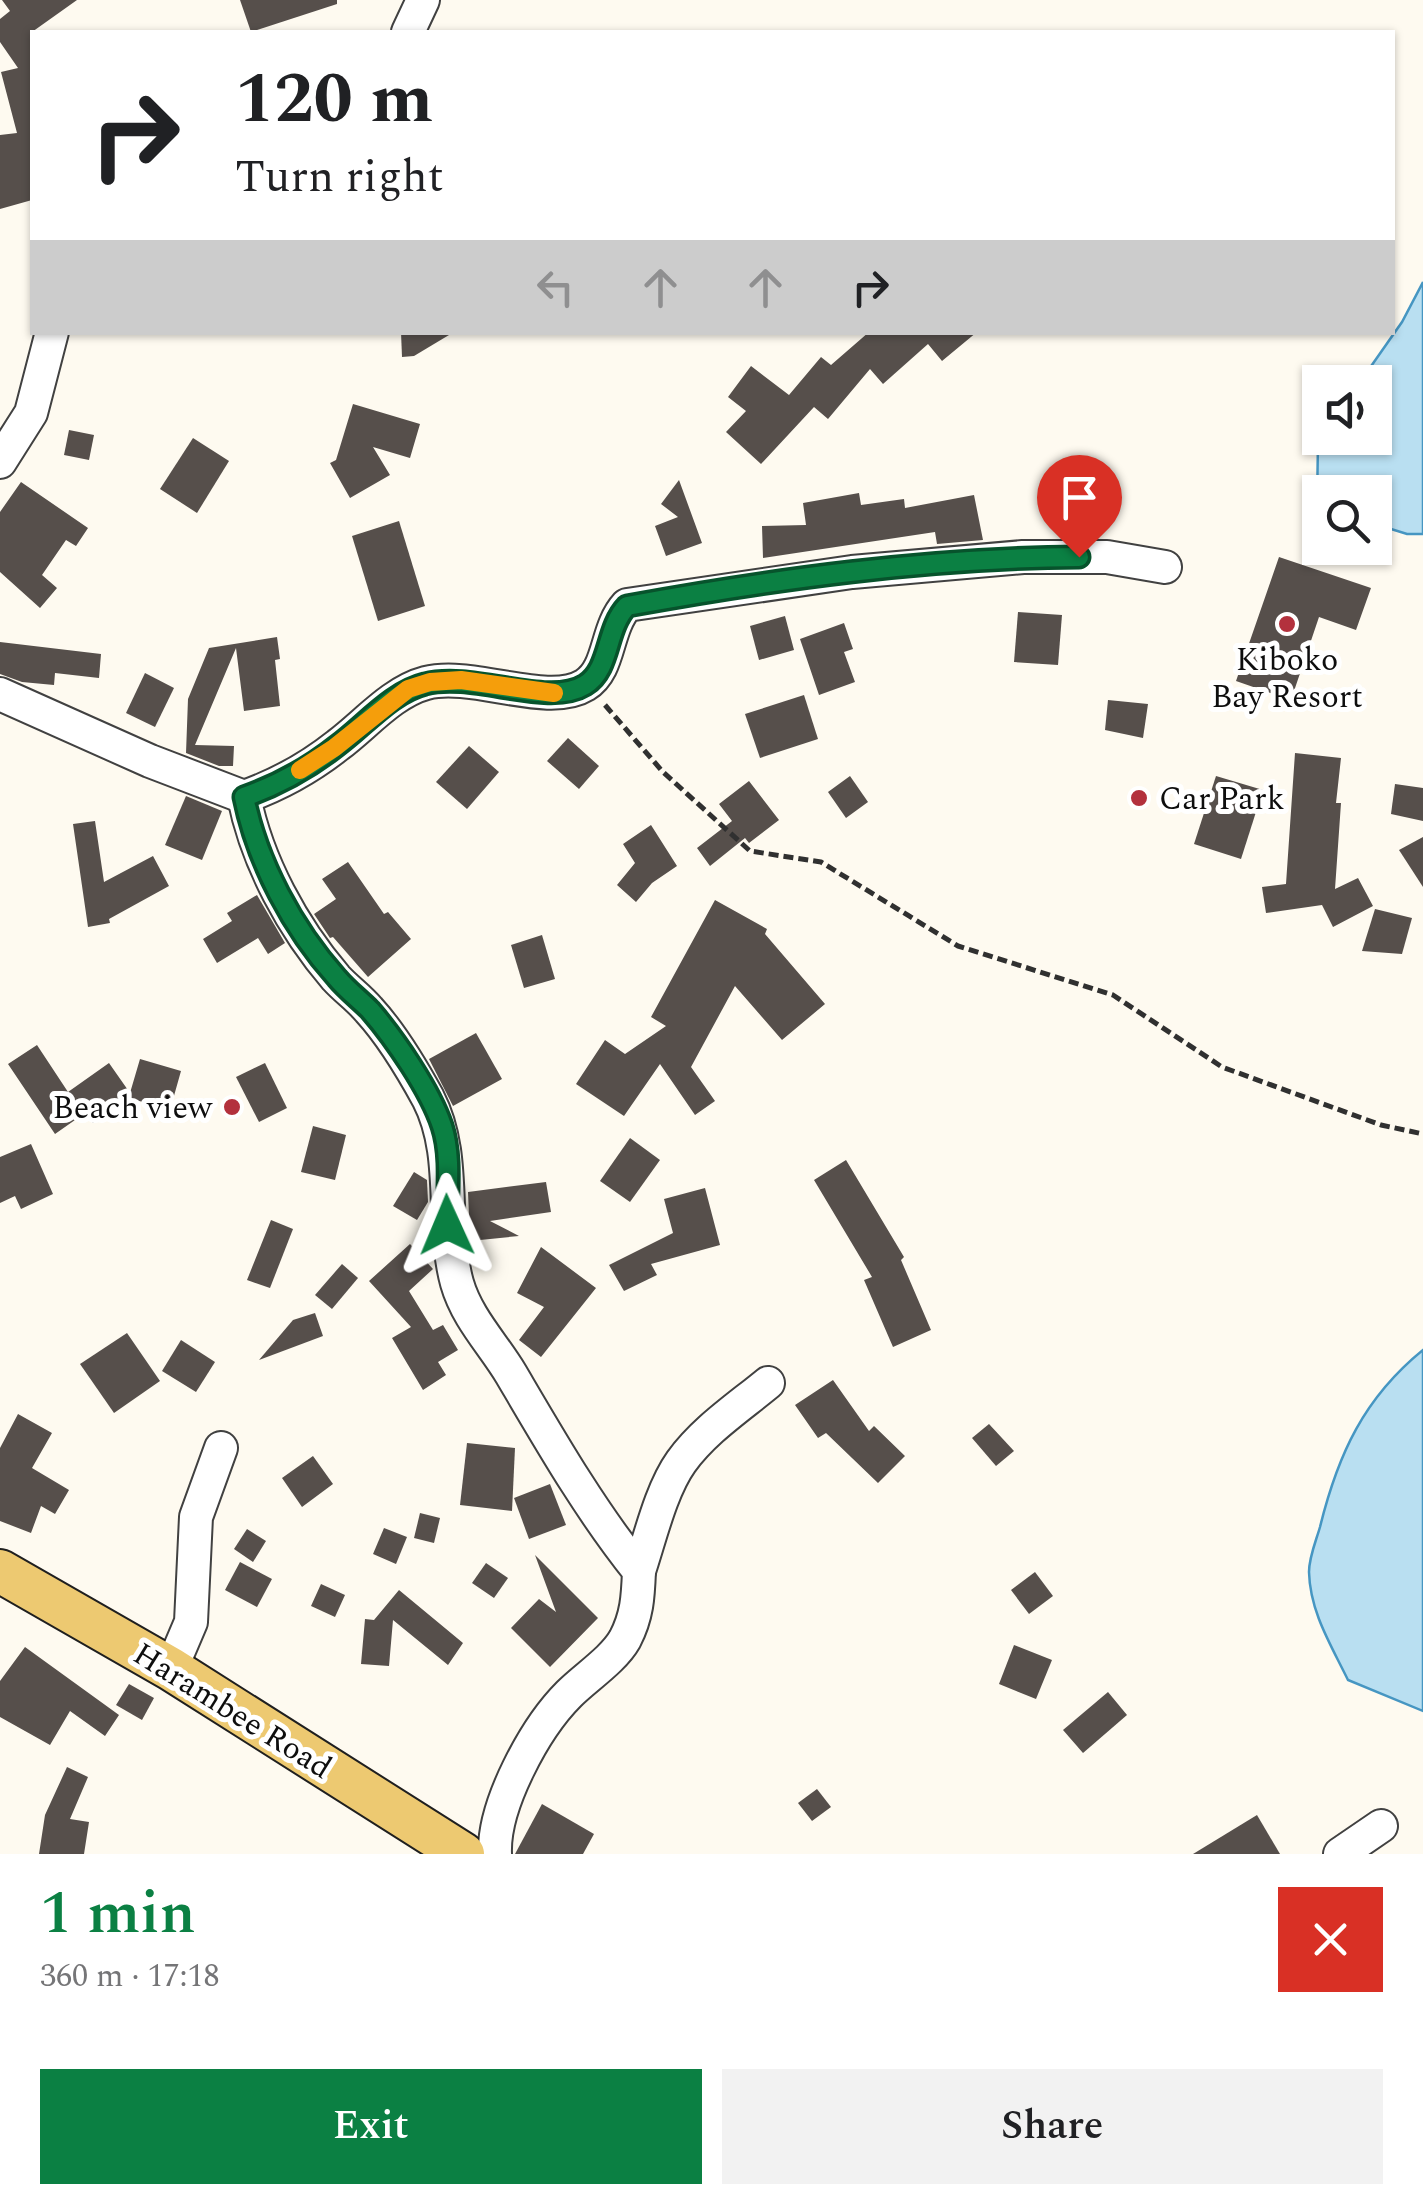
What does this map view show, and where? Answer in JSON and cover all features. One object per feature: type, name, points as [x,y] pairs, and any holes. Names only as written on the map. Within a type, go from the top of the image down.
[{"type":"main road","name":"Harambee Road","points":[[0,1571],[171,1668],[463,1854]]},
{"type":"street","points":[[409,30],[423,0]]},
{"type":"street","points":[[0,462],[31,413],[51,335]]},
{"type":"street","points":[[0,694],[150,761],[244,797],[279,784],[334,748],[408,689],[430,682],[461,680],[563,694],[587,684],[602,668],[615,619],[627,606],[852,572],[1023,558],[1108,556],[1165,567]]},
{"type":"street","points":[[244,797],[250,825],[273,880],[305,937],[338,980],[370,1010],[402,1054],[442,1128],[447,1225],[458,1285],[473,1319],[605,1528],[639,1572]]},
{"type":"street","points":[[495,1854],[498,1822],[535,1736],[565,1698],[622,1644],[637,1612],[639,1572],[680,1463],[714,1426],[768,1383]]},
{"type":"street","points":[[171,1668],[191,1622],[196,1516],[222,1448]]},
{"type":"street","points":[[1340,1854],[1381,1826]]},
{"type":"path","points":[[587,684],[663,772],[750,851],[821,862],[958,946],[1114,995],[1222,1068],[1381,1125],[1423,1134]]},
{"type":"water","points":[[1423,282],[1423,534],[1392,529],[1392,475],[1317,475],[1318,455],[1392,455],[1392,365],[1372,365]]},
{"type":"water","points":[[1423,1350],[1423,1711],[1348,1680],[1317,1615],[1309,1572],[1335,1475],[1356,1429],[1385,1388]]},
{"type":"building","points":[[2,0],[77,0],[30,30],[30,201],[0,209],[0,135],[17,133],[1,72],[18,68],[0,42],[0,19],[10,11]]},
{"type":"building","points":[[240,0],[337,0],[337,4],[250,30]]},
{"type":"building","points":[[401,335],[449,335],[414,356],[402,357]]},
{"type":"building","points":[[866,335],[973,335],[942,361],[928,344],[883,384],[870,369],[828,419],[814,407],[761,464],[726,432],[746,411],[728,397],[751,366],[789,395],[821,357],[831,365]]},
{"type":"building","points":[[353,404],[420,424],[410,458],[373,447],[390,475],[350,498],[330,463],[336,460]]},
{"type":"building","points":[[69,430],[94,435],[89,460],[64,455]]},
{"type":"building","points":[[193,438],[229,461],[197,513],[160,489]]},
{"type":"building","points":[[679,480],[702,543],[666,556],[655,526],[678,517],[661,504]]},
{"type":"building","points":[[21,482],[88,528],[76,546],[66,540],[42,575],[57,588],[40,608],[0,572],[0,512]]},
{"type":"building","points":[[859,493],[861,505],[904,499],[905,508],[974,495],[983,540],[937,544],[935,532],[763,558],[762,526],[806,525],[803,503]]},
{"type":"building","points":[[399,521],[425,606],[378,621],[352,536]]},
{"type":"building","name":"Kiboko Bay Resort","points":[[1279,557],[1371,588],[1356,630],[1319,617],[1291,700],[1236,681]]},
{"type":"building","points":[[1018,612],[1062,615],[1058,665],[1014,662]]},
{"type":"building","points":[[785,616],[794,650],[759,660],[750,626]]},
{"type":"building","points":[[844,623],[853,649],[844,652],[855,682],[819,695],[800,639]]},
{"type":"building","points":[[277,637],[280,706],[244,711],[236,648],[195,745],[234,746],[233,766],[219,766],[186,753],[188,699],[209,648]]},
{"type":"building","points":[[0,642],[101,654],[99,678],[55,673],[54,685],[22,682],[0,674]]},
{"type":"building","points":[[145,673],[174,688],[155,727],[126,713]]},
{"type":"building","points":[[804,695],[818,739],[760,758],[745,714]]},
{"type":"building","points":[[1108,700],[1148,704],[1143,738],[1105,730]]},
{"type":"building","points":[[568,738],[599,766],[579,789],[547,761]]},
{"type":"building","points":[[469,746],[499,772],[467,809],[436,782]]},
{"type":"building","points":[[1295,753],[1341,758],[1335,889],[1358,878],[1373,906],[1333,927],[1322,905],[1266,913],[1262,887],[1286,884]]},
{"type":"building","points":[[850,776],[868,802],[846,818],[828,792]]},
{"type":"building","points":[[1216,776],[1263,790],[1241,859],[1194,844]]},
{"type":"building","points":[[749,781],[779,820],[749,843],[745,838],[710,866],[697,848],[732,821],[719,804]]},
{"type":"building","points":[[1395,784],[1423,788],[1423,821],[1391,814]]},
{"type":"building","points":[[186,796],[222,811],[202,860],[165,845]]},
{"type":"building","points":[[95,821],[104,882],[153,856],[169,886],[109,919],[110,923],[88,927],[73,824]]},
{"type":"building","points":[[651,825],[677,866],[652,883],[636,902],[617,885],[635,863],[623,844]]},
{"type":"building","points":[[1423,837],[1423,887],[1399,850]]},
{"type":"building","points":[[348,862],[384,914],[388,912],[411,939],[368,977],[330,938],[314,914],[336,899],[322,879]]},
{"type":"building","points":[[257,895],[285,943],[268,954],[258,938],[217,963],[203,939],[232,921],[227,913]]},
{"type":"building","points":[[715,900],[767,929],[765,934],[825,1004],[782,1040],[735,986],[691,1067],[715,1101],[695,1115],[660,1064],[624,1116],[576,1084],[605,1040],[625,1054],[666,1026],[651,1017]]},
{"type":"building","points":[[1375,909],[1412,918],[1402,954],[1362,951]]},
{"type":"building","points":[[542,935],[555,979],[524,988],[511,945]]},
{"type":"building","points":[[476,1033],[502,1079],[453,1106],[429,1059]]},
{"type":"building","points":[[37,1045],[68,1092],[109,1063],[130,1093],[140,1059],[181,1071],[170,1110],[129,1098],[93,1123],[85,1113],[55,1134],[8,1064]]},
{"type":"building","points":[[265,1063],[287,1108],[259,1122],[236,1077]]},
{"type":"building","points":[[313,1126],[346,1135],[335,1180],[301,1172]]},
{"type":"building","points":[[630,1138],[660,1160],[630,1202],[600,1181]]},
{"type":"building","points":[[31,1144],[53,1194],[21,1209],[15,1196],[0,1203],[0,1157]]},
{"type":"building","points":[[846,1160],[904,1257],[901,1260],[931,1330],[893,1347],[864,1280],[872,1277],[814,1180]]},
{"type":"building","points":[[414,1172],[427,1180],[428,1202],[417,1220],[393,1206]]},
{"type":"building","points":[[546,1182],[551,1212],[490,1221],[519,1236],[470,1241],[468,1192]]},
{"type":"building","points":[[705,1188],[720,1245],[651,1264],[657,1275],[624,1291],[609,1265],[673,1233],[664,1199]]},
{"type":"building","points":[[271,1220],[293,1229],[270,1288],[247,1280]]},
{"type":"building","points":[[410,1244],[433,1269],[409,1291],[433,1330],[443,1325],[458,1350],[438,1362],[446,1375],[423,1390],[392,1338],[411,1327],[369,1281]]},
{"type":"building","points":[[541,1247],[596,1288],[541,1357],[519,1340],[544,1307],[517,1293]]},
{"type":"building","points":[[342,1264],[358,1278],[332,1309],[315,1295]]},
{"type":"building","points":[[315,1313],[323,1336],[259,1360],[293,1320]]},
{"type":"building","points":[[127,1333],[160,1381],[114,1413],[80,1364]]},
{"type":"building","points":[[181,1340],[215,1362],[196,1392],[162,1371]]},
{"type":"building","points":[[833,1380],[869,1431],[874,1426],[905,1456],[878,1483],[826,1433],[818,1438],[795,1405]]},
{"type":"building","points":[[18,1414],[52,1433],[32,1468],[69,1490],[55,1514],[41,1506],[31,1533],[0,1521],[0,1448]]},
{"type":"building","points":[[989,1424],[1014,1451],[996,1466],[972,1438]]},
{"type":"building","points":[[467,1443],[515,1448],[512,1511],[460,1505]]},
{"type":"building","points":[[313,1456],[333,1484],[302,1507],[282,1478]]},
{"type":"building","points":[[550,1484],[566,1525],[529,1539],[514,1498]]},
{"type":"building","points":[[420,1513],[440,1518],[434,1543],[414,1538]]},
{"type":"building","points":[[384,1528],[407,1537],[396,1564],[373,1554]]},
{"type":"building","points":[[247,1529],[266,1541],[253,1562],[234,1549]]},
{"type":"building","points":[[535,1555],[598,1618],[550,1667],[511,1628],[539,1599],[556,1612]]},
{"type":"building","points":[[240,1562],[272,1579],[257,1607],[225,1590]]},
{"type":"building","points":[[486,1563],[508,1578],[494,1598],[472,1583]]},
{"type":"building","points":[[1035,1572],[1053,1596],[1029,1614],[1011,1590]]},
{"type":"building","points":[[321,1584],[345,1595],[335,1617],[311,1606]]},
{"type":"building","points":[[399,1590],[463,1643],[448,1665],[393,1620],[389,1666],[361,1664],[365,1619],[374,1620]]},
{"type":"building","points":[[1014,1645],[1052,1660],[1036,1699],[999,1684]]},
{"type":"building","points":[[25,1647],[119,1715],[105,1736],[70,1711],[50,1745],[0,1717],[0,1681]]},
{"type":"building","points":[[129,1684],[154,1698],[142,1720],[116,1705]]},
{"type":"building","points":[[1108,1692],[1127,1715],[1083,1753],[1063,1730]]},
{"type":"building","points":[[67,1767],[88,1777],[70,1819],[89,1822],[84,1854],[39,1854],[45,1815]]},
{"type":"building","points":[[817,1789],[831,1807],[812,1821],[798,1803]]},
{"type":"building","points":[[542,1804],[594,1834],[583,1854],[515,1854]]},
{"type":"building","points":[[1257,1815],[1280,1854],[1193,1854]]},
{"type":"slow traffic","points":[[300,770],[408,689],[430,682],[461,680],[554,693]]},
{"type":"place","name":"Kiboko Bay Resort","points":[[1287,624]]},
{"type":"place","name":"Car Park","points":[[1139,798]]},
{"type":"place","name":"Beach view","points":[[232,1107]]},
{"type":"route","points":[[447,1225],[442,1128],[427,1096],[370,1010],[338,980],[305,937],[273,880],[250,825],[244,797],[279,784],[334,748],[408,689],[430,682],[461,680],[563,694],[587,684],[602,668],[615,619],[627,606],[852,572],[1079,557]]}]
